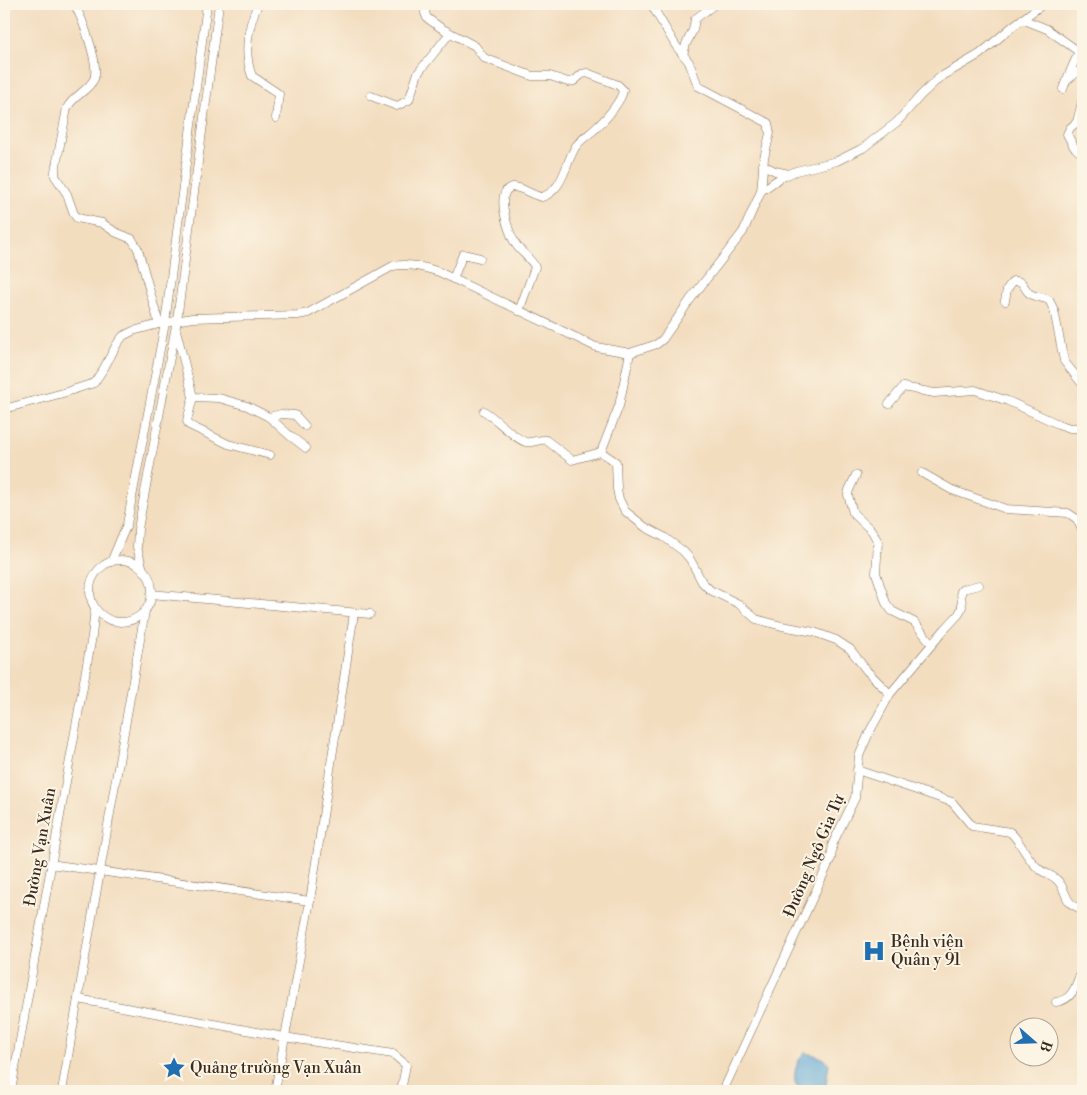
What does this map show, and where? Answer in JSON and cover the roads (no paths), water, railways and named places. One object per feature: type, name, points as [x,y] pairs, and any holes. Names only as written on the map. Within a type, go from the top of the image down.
[{"type":"street","points":[[74,4],[89,41],[95,73],[93,81],[69,103],[67,108],[55,176],[65,190],[77,218],[102,223],[115,232],[132,239],[138,249],[162,323]]},
{"type":"street","points":[[111,562],[127,524],[162,323],[207,4]]},
{"type":"street","points":[[62,1091],[145,611],[151,594],[150,581],[144,570],[137,547],[138,529],[176,324],[219,4]]},
{"type":"street","points":[[258,4],[247,49],[252,76],[279,94],[276,118]]},
{"type":"street","points":[[426,4],[425,13],[428,18],[450,33],[475,46],[484,58],[532,76],[550,76],[571,82],[582,74],[587,73],[618,85],[623,90],[621,98],[602,122],[577,145],[562,177],[551,193],[542,197],[514,187],[508,188],[504,192],[503,206],[510,233],[518,248],[535,267],[519,311]]},
{"type":"street","points":[[4,408],[63,393],[94,382],[123,336],[133,331],[162,323],[176,324],[308,313],[393,266],[400,265],[416,265],[436,271],[596,347],[630,353],[657,344],[664,339],[693,296],[743,232],[761,191],[763,165],[770,133],[768,123],[698,86],[689,62],[676,46],[651,4]]},
{"type":"street","points":[[683,55],[693,30],[695,19],[715,4]]},
{"type":"street","points":[[761,191],[789,174],[837,161],[863,148],[897,122],[921,94],[939,78],[980,54],[1041,4]]},
{"type":"street","points":[[1022,19],[1047,29],[1078,51],[1065,85],[1083,68]]},
{"type":"street","points":[[371,96],[397,106],[409,100],[418,73],[450,33]]},
{"type":"street","points":[[1082,102],[1077,122],[1070,128],[1067,134],[1074,147],[1083,155]]},
{"type":"street","points":[[763,165],[775,171],[789,174]]},
{"type":"street","points":[[453,279],[463,254],[480,258]]},
{"type":"street","points":[[1005,301],[1007,289],[1014,281],[1019,280],[1029,293],[1049,300],[1054,310],[1064,360],[1083,385]]},
{"type":"street","points":[[176,324],[193,397],[187,421],[189,425],[228,444],[270,455]]},
{"type":"street","points":[[602,452],[619,406],[630,353]]},
{"type":"street","points":[[889,404],[903,387],[934,394],[972,390],[1008,401],[1064,426],[1078,428],[1083,425]]},
{"type":"street","points":[[193,397],[225,399],[241,404],[269,417],[289,436],[306,448]]},
{"type":"street","points":[[484,411],[509,432],[522,440],[528,442],[541,439],[546,440],[572,460],[602,452]]},
{"type":"street","points":[[269,417],[282,414],[295,415],[305,426]]},
{"type":"street","points":[[602,452],[616,462],[620,502],[628,514],[645,528],[664,537],[687,555],[702,582],[710,590],[739,604],[756,619],[814,632],[836,640],[850,649],[867,672],[890,694]]},
{"type":"street","points":[[922,473],[952,490],[1006,508],[1068,513],[1077,519],[1083,532]]},
{"type":"street","points":[[856,475],[848,490],[848,495],[853,513],[872,530],[878,542],[876,573],[886,603],[892,611],[914,622],[932,644]]},
{"type":"street","points":[[144,570],[134,563],[122,560],[111,562],[103,566],[96,573],[90,590],[91,600],[95,608],[101,615],[110,620],[119,622],[129,621],[145,611]]},
{"type":"street","name":"Đường Ngô Gia Tự","points":[[723,1091],[831,858],[833,844],[855,798],[859,756],[890,694],[962,611],[961,591],[979,585]]},
{"type":"street","points":[[151,594],[370,614]]},
{"type":"street","name":"Đường Vạn Xuân","points":[[11,1091],[90,646],[95,608]]},
{"type":"street","points":[[275,1091],[310,901],[354,613]]},
{"type":"street","points":[[857,770],[952,802],[972,826],[1010,832],[1024,853],[1039,869],[1053,876],[1059,882],[1065,898],[1071,905],[1083,909]]},
{"type":"street","points":[[50,864],[310,901]]},
{"type":"street","points":[[1056,1002],[1063,1002],[1070,998],[1083,965]]},
{"type":"street","points":[[78,999],[284,1037],[393,1054],[406,1065],[401,1091]]},
{"type":"water","points":[[805,1053],[822,1058],[829,1064],[825,1091],[807,1091],[796,1085],[796,1068]]},
{"type":"place","name":"Bệnh viện Quân y 91","points":[[874,951]]},
{"type":"place","name":"Quảng trường Vạn Xuân","points":[[174,1068]]}]
